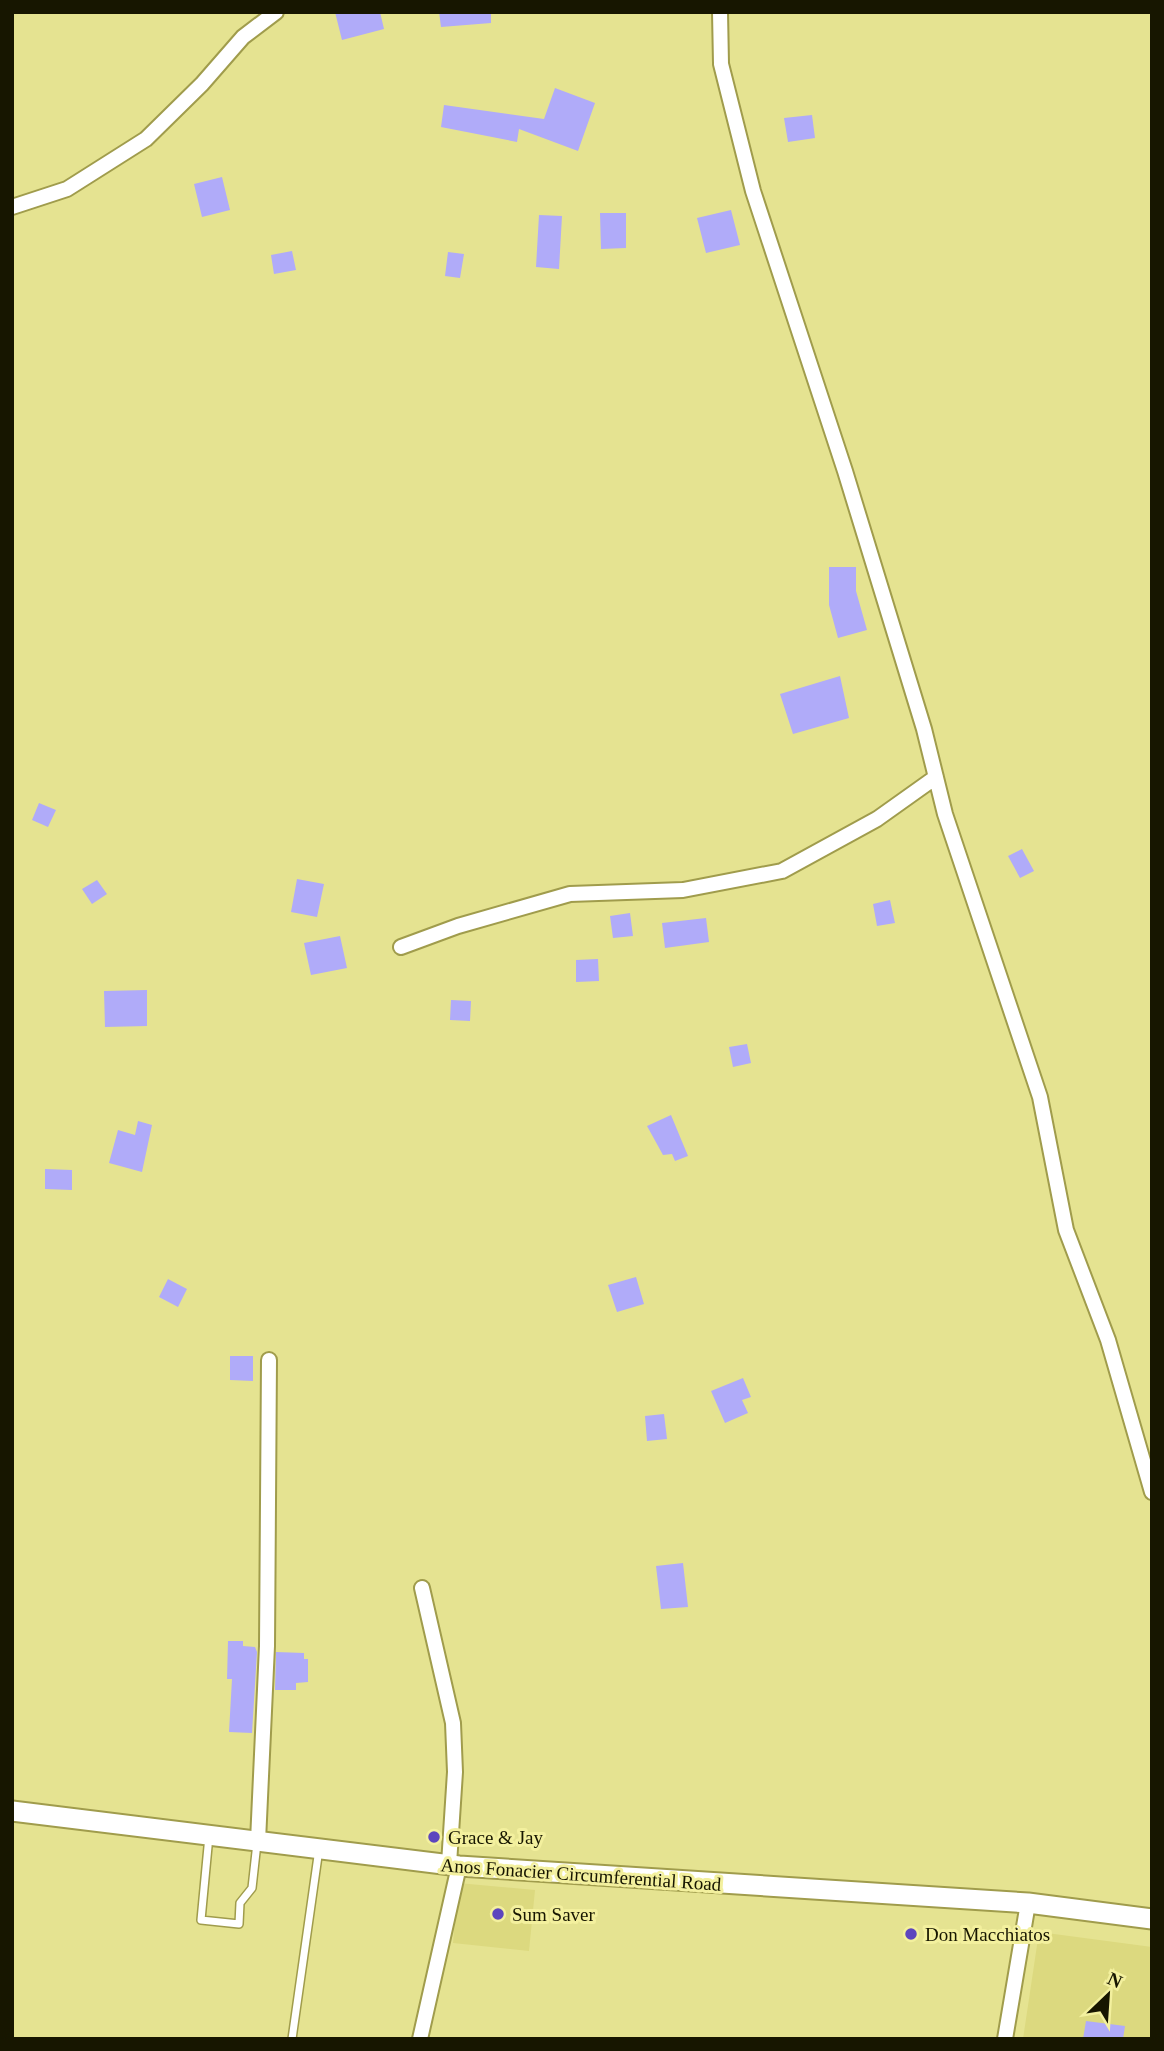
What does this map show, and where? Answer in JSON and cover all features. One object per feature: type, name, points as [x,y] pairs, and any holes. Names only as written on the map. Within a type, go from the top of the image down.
[{"type":"main road","name":"Anos Fonacier Circumferential Road","points":[[12,1811],[454,1865],[1027,1903],[1152,1919]]},
{"type":"street","points":[[12,207],[67,189],[146,139],[202,84],[243,37],[276,12]]},
{"type":"street","points":[[720,12],[721,64],[753,191],[845,471],[979,920],[1040,1097],[1066,1230],[1108,1340],[1152,1492]]},
{"type":"street","points":[[401,947],[458,926],[570,894],[683,890],[782,871],[877,819],[936,778]]},
{"type":"street","points":[[258,1841],[267,1646],[269,1360]]},
{"type":"street","points":[[419,2039],[454,1865],[455,1772],[453,1723],[422,1588]]},
{"type":"street","points":[[1005,2039],[1027,1903]]},
{"type":"lane","points":[[209,1835],[201,1920],[239,1924],[240,1903],[252,1888],[258,1841]]},
{"type":"lane","points":[[292,2039],[319,1848]]},
{"type":"shaded area","points":[[458,1883],[535,1890],[529,1951],[453,1943]]},
{"type":"shaded area","points":[[1039,1932],[1152,1947],[1152,2039],[1023,2039]]},
{"type":"building","points":[[335,12],[380,12],[384,29],[342,40]]},
{"type":"building","points":[[439,12],[491,12],[491,23],[441,27]]},
{"type":"building","points":[[555,88],[595,103],[578,151],[519,129],[517,142],[441,127],[444,105],[544,119]]},
{"type":"building","points":[[812,115],[815,138],[788,142],[784,118]]},
{"type":"building","points":[[222,177],[230,210],[202,217],[194,184]]},
{"type":"building","points":[[731,210],[740,245],[706,253],[697,218]]},
{"type":"building","points":[[600,213],[626,213],[626,248],[601,249]]},
{"type":"building","points":[[539,215],[562,216],[559,269],[536,267]]},
{"type":"building","points":[[292,251],[296,270],[274,274],[271,255]]},
{"type":"building","points":[[448,252],[464,254],[460,278],[445,276]]},
{"type":"building","points":[[829,567],[856,567],[856,591],[867,630],[838,638],[829,605]]},
{"type":"building","points":[[840,676],[849,718],[793,734],[780,694]]},
{"type":"building","points":[[39,803],[56,810],[48,827],[32,820]]},
{"type":"building","points":[[1022,849],[1034,871],[1020,878],[1008,856]]},
{"type":"building","points":[[297,879],[324,884],[317,917],[291,912]]},
{"type":"building","points":[[97,880],[107,894],[92,904],[82,889]]},
{"type":"building","points":[[890,900],[895,923],[877,926],[873,904]]},
{"type":"building","points":[[630,913],[633,936],[613,938],[610,916]]},
{"type":"building","points":[[706,918],[709,942],[665,948],[662,923]]},
{"type":"building","points":[[340,936],[347,968],[311,975],[304,943]]},
{"type":"building","points":[[598,959],[599,981],[576,982],[576,960]]},
{"type":"building","points":[[147,990],[147,1026],[105,1027],[104,991]]},
{"type":"building","points":[[451,1000],[471,1001],[470,1021],[450,1020]]},
{"type":"building","points":[[747,1044],[751,1063],[733,1067],[729,1047]]},
{"type":"building","points":[[671,1115],[688,1156],[675,1161],[672,1154],[663,1155],[647,1126]]},
{"type":"building","points":[[138,1121],[152,1125],[142,1172],[109,1163],[118,1130],[135,1135]]},
{"type":"building","points":[[45,1169],[72,1170],[72,1190],[45,1189]]},
{"type":"building","points":[[636,1277],[644,1304],[617,1312],[608,1285]]},
{"type":"building","points":[[168,1279],[187,1289],[178,1307],[159,1297]]},
{"type":"building","points":[[230,1356],[253,1356],[253,1381],[230,1380]]},
{"type":"building","points":[[743,1378],[751,1397],[742,1400],[748,1413],[725,1423],[711,1391]]},
{"type":"building","points":[[664,1414],[667,1439],[647,1441],[645,1416]]},
{"type":"building","points":[[683,1563],[688,1607],[661,1609],[656,1566]]},
{"type":"building","points":[[228,1641],[243,1641],[243,1646],[255,1647],[257,1652],[252,1733],[229,1732],[232,1679],[227,1679]]},
{"type":"building","points":[[276,1652],[304,1653],[304,1659],[308,1659],[308,1682],[296,1683],[296,1690],[275,1690]]},
{"type":"building","points":[[1086,2021],[1125,2026],[1123,2039],[1083,2039]]},
{"type":"place","name":"Grace & Jay","points":[[434,1837]]},
{"type":"place","name":"Sum Saver","points":[[498,1914]]},
{"type":"place","name":"Don Macchiatos","points":[[911,1934]]}]
